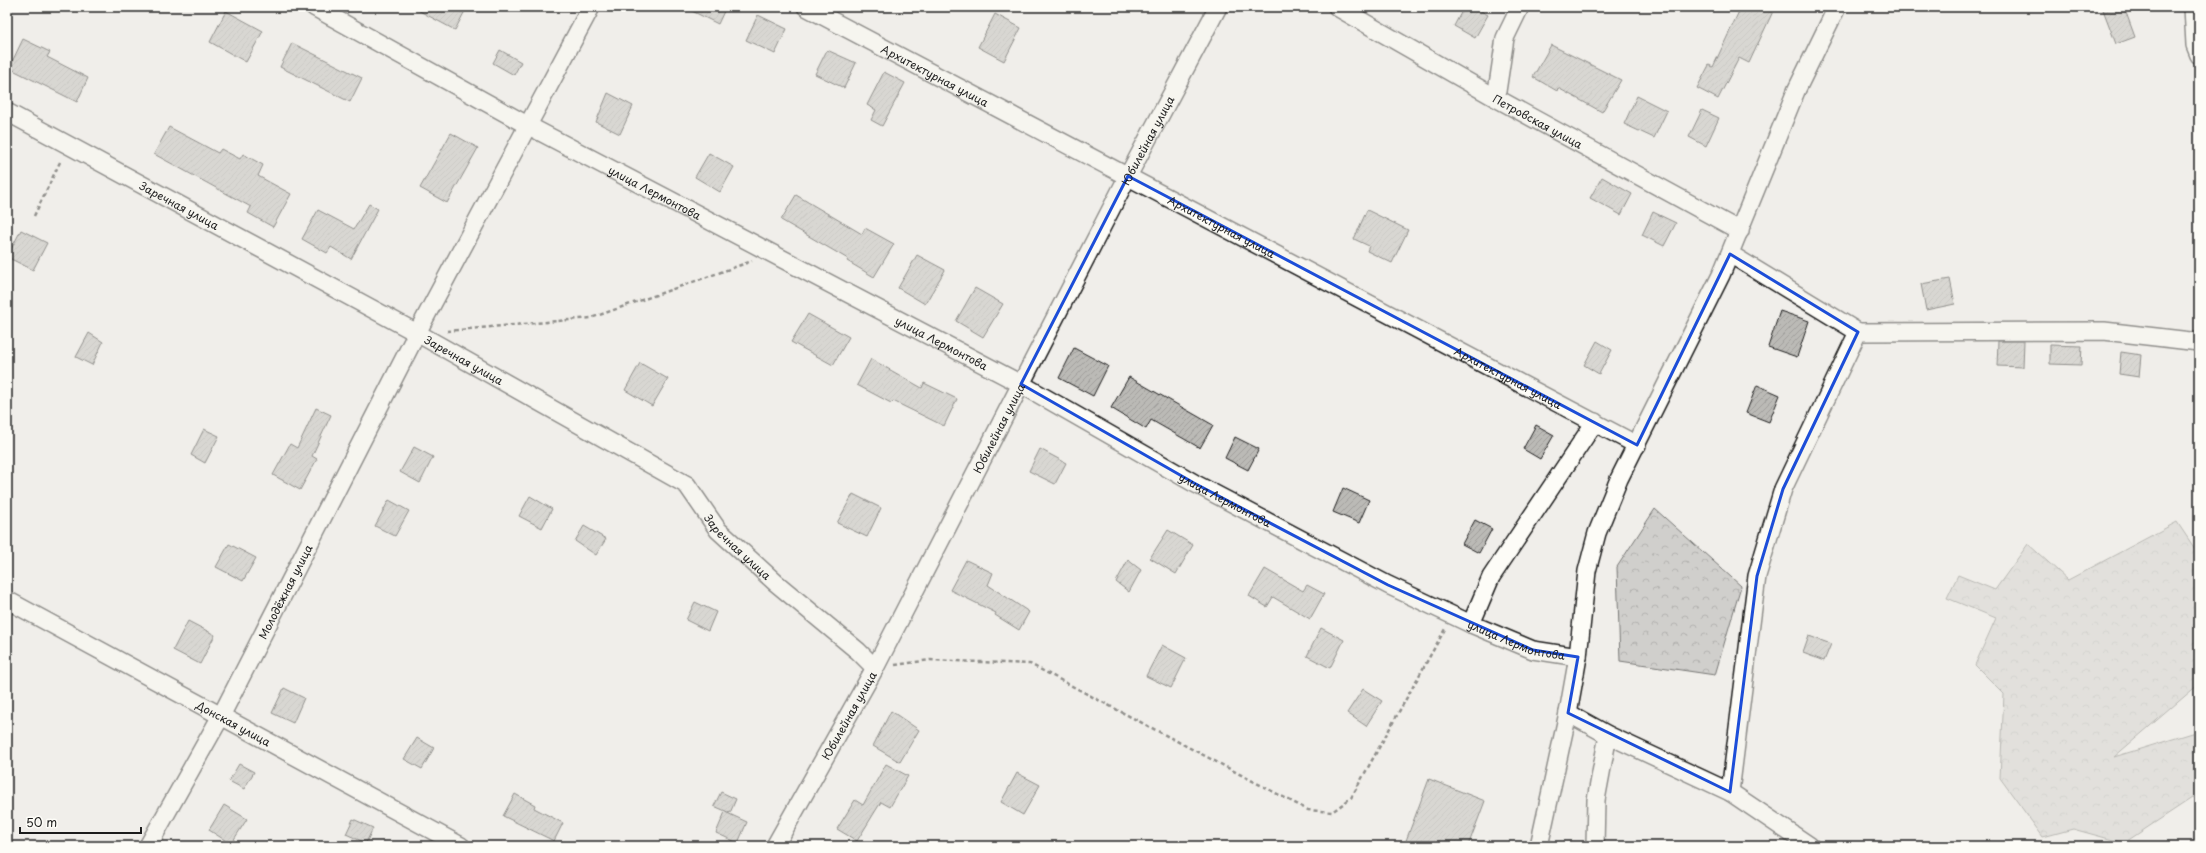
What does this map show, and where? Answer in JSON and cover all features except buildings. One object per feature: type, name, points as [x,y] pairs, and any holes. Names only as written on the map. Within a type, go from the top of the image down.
[{"type":"street","name":"улица Лермонтова","points":[[314,7],[527,125],[1021,384],[1194,483],[1388,585],[1453,616],[1533,650],[1578,657]]},
{"type":"street","name":"Молодёжная улица","points":[[148,846],[221,716],[417,333],[591,7]]},
{"type":"street","name":"Архитектурная улица","points":[[806,7],[1637,445]]},
{"type":"street","name":"Юбилейная улица","points":[[775,846],[875,668],[1128,176],[1218,7]]},
{"type":"street","name":"Петровская улица","points":[[1337,7],[1496,98],[1740,231]]},
{"type":"street","points":[[1496,98],[1505,38],[1520,7]]},
{"type":"street","points":[[1539,846],[1568,713],[1578,657],[1588,570],[1597,533],[1619,479],[1730,254],[1796,91],[1837,7]]},
{"type":"street","points":[[2193,7],[2195,45],[2199,55]]},
{"type":"street","name":"Заречная улица","points":[[7,112],[417,333],[687,485],[718,530],[776,583],[858,651],[875,668]]},
{"type":"street","points":[[1730,254],[1858,332],[2104,331],[2199,342]]},
{"type":"street","points":[[1730,792],[1757,576],[1783,489],[1858,332]]},
{"type":"street","points":[[1471,624],[1491,577],[1595,422]]},
{"type":"street","name":"Донская улица","points":[[7,600],[461,846]]},
{"type":"street","points":[[1568,713],[1608,735],[1730,792],[1810,846]]},
{"type":"street","points":[[1595,846],[1596,800],[1608,735]]},
{"type":"path","points":[[34,216],[68,145]]},
{"type":"path","points":[[417,333],[591,318],[772,254]]},
{"type":"path","points":[[875,668],[930,660],[1030,664],[1308,810],[1332,812],[1351,798],[1453,616]]},
{"type":"highlighted area","points":[[1128,176],[1637,445],[1730,254],[1858,332],[1783,489],[1757,576],[1730,792],[1568,713],[1578,657],[1533,650],[1388,585],[1194,483],[1021,384]]},
{"type":"green space","points":[[1655,509],[1741,586],[1715,675],[1620,661],[1617,567]]},
{"type":"green space","points":[[2177,522],[2199,555],[2199,684],[2114,757],[2199,731],[2199,782],[2195,796],[2124,843],[2073,829],[2043,837],[2000,778],[2004,694],[1975,665],[1996,618],[1947,598],[1958,575],[1995,590],[2028,544],[2068,580]]}]
